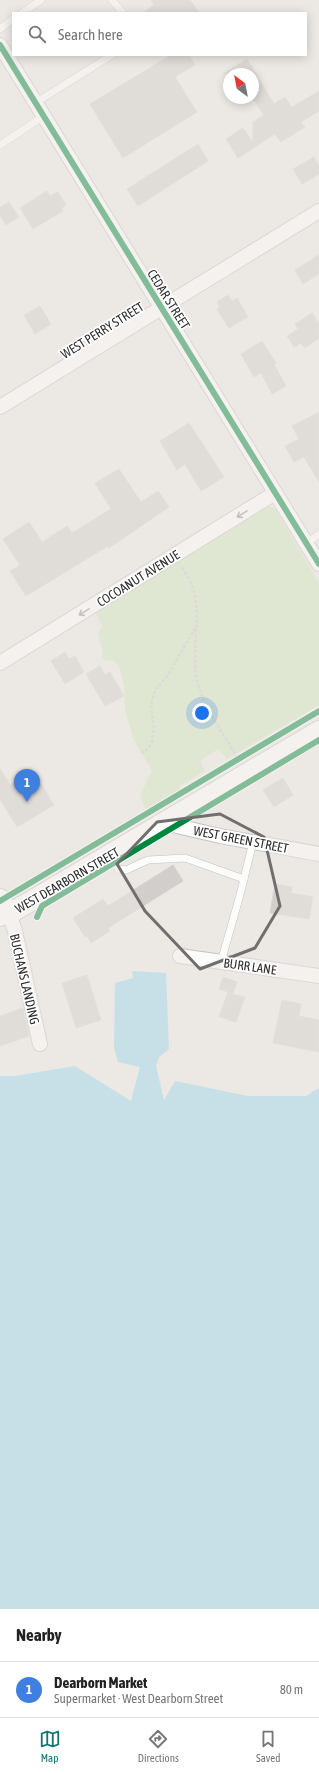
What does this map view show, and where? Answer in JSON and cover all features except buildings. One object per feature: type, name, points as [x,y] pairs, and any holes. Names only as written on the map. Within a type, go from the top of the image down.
[{"type":"street","name":"CEDAR STREET","points":[[0,45],[319,564]]},
{"type":"street","name":"WEST PERRY STREET","points":[[0,407],[319,210]]},
{"type":"street","name":"COCOANUT AVENUE","points":[[0,663],[275,493]]},
{"type":"street","name":"WEST DEARBORN STREET","points":[[3,910],[108,856],[319,731]]},
{"type":"street","name":"WEST GREEN STREET","points":[[164,823],[220,836],[319,854]]},
{"type":"street","name":"BUCHANS LANDING","points":[[3,910],[15,931],[40,1044]]},
{"type":"street","name":"BURR LANE","points":[[180,956],[319,976]]},
{"type":"lane","points":[[23,12],[40,0]]},
{"type":"lane","points":[[112,0],[122,12]]},
{"type":"lane","points":[[0,29],[12,20]]},
{"type":"lane","points":[[35,103],[110,56]]},
{"type":"lane","points":[[0,145],[44,116]]},
{"type":"lane","points":[[306,544],[319,534]]},
{"type":"lane","points":[[221,962],[253,842]]},
{"type":"lane","points":[[108,856],[118,869],[126,870],[148,860],[185,858],[244,879]]},
{"type":"path","points":[[174,556],[184,570],[193,588],[198,623],[195,660],[198,681],[207,706],[236,756]]},
{"type":"path","points":[[142,753],[148,749],[152,742],[154,727],[151,706],[155,690],[168,675],[198,623]]},
{"type":"highlighted area","points":[[220,814],[264,837],[280,906],[255,948],[200,969],[145,911],[117,864],[157,822]]},
{"type":"green space","points":[[267,506],[275,508],[319,583],[319,705],[227,759],[218,749],[200,761],[205,771],[180,786],[180,792],[171,797],[168,805],[154,809],[145,808],[140,795],[152,771],[133,738],[125,710],[124,685],[119,666],[113,660],[106,661],[102,657],[103,652],[98,633],[103,627],[94,609],[260,508]]},
{"type":"water","points":[[132,971],[166,973],[169,1049],[159,1057],[156,1066],[164,1100],[175,1081],[248,1096],[306,1096],[319,1088],[319,1609],[0,1609],[0,1076],[15,1076],[75,1066],[131,1101],[140,1067],[118,1062],[114,1047],[115,983],[133,978]]},
{"type":"cycle path","points":[[0,45],[319,564]]},
{"type":"cycle path","points":[[0,901],[319,711]]},
{"type":"cycle path","points":[[37,917],[42,906],[319,740]]},
{"type":"place","name":"Dearborn Market","points":[[27,802]]}]
